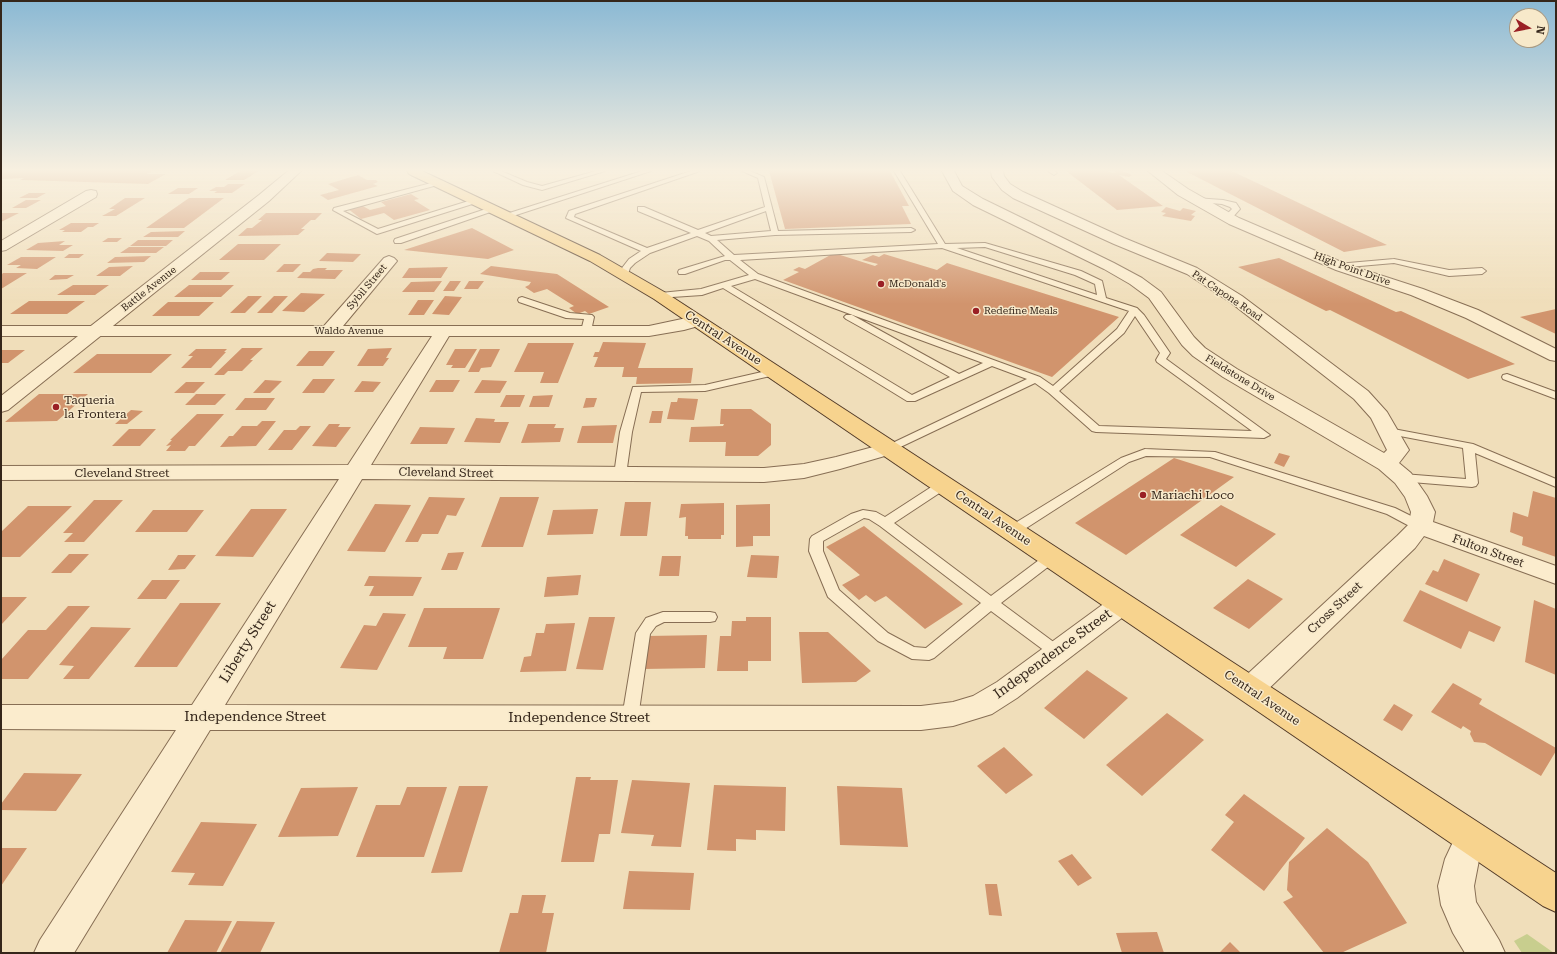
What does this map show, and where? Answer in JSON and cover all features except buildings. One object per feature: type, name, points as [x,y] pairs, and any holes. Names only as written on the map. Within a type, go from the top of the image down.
[{"type":"main road","name":"Central Avenue","points":[[508,216],[595,258],[660,296],[1556,894]]},
{"type":"street","points":[[1,247],[55,216]]},
{"type":"street","name":"Battle Avenue","points":[[1,406],[242,216]]},
{"type":"street","name":"Fieldstone Drive","points":[[1006,216],[1136,280],[1155,295],[1188,341],[1203,356],[1387,464],[1403,478],[1416,496],[1423,512],[1420,526]]},
{"type":"street","name":"Pat Capone Road","points":[[1063,216],[1119,241],[1192,271],[1236,299],[1326,367],[1361,396],[1380,416],[1388,431]]},
{"type":"street","name":"High Point Drive","points":[[1225,216],[1337,266],[1417,292],[1472,314],[1556,356]]},
{"type":"street","name":"Sybil Street","points":[[329,331],[389,261]]},
{"type":"street","name":"Waldo Avenue","points":[[1,331],[443,332],[660,330],[696,321]]},
{"type":"street","name":"Liberty Street","points":[[53,953],[443,332]]},
{"type":"street","points":[[1387,464],[1398,450],[1388,431]]},
{"type":"street","name":"Cleveland Street","points":[[1,473],[355,472],[620,475],[784,474],[840,463],[888,449]]},
{"type":"street","name":"Fulton Street","points":[[1420,526],[1556,575]]},
{"type":"street","name":"Cross Street","points":[[1250,689],[1406,542],[1420,526]]},
{"type":"street","name":"Independence Street","points":[[1,717],[921,718],[953,714],[982,705],[1007,690],[1122,604]]},
{"type":"street","points":[[1472,838],[1462,859],[1456,886],[1459,905],[1466,920],[1486,953]]},
{"type":"lane","points":[[347,216],[377,232],[431,216]]},
{"type":"lane","points":[[398,241],[488,216]]},
{"type":"lane","points":[[571,216],[570,218],[647,251]]},
{"type":"lane","points":[[656,216],[710,238],[755,276],[1036,379],[1096,429],[1264,435],[1161,360],[1165,353],[1141,317],[1134,310],[943,246],[924,216]]},
{"type":"lane","points":[[624,275],[626,268],[632,261],[647,251],[747,216]]},
{"type":"lane","points":[[770,216],[775,233]]},
{"type":"lane","points":[[710,238],[775,233],[911,230]]},
{"type":"lane","points":[[682,272],[724,258],[985,244],[1078,273],[1099,283],[1102,299]]},
{"type":"lane","points":[[1337,266],[1394,261],[1449,273],[1482,271]]},
{"type":"lane","points":[[660,296],[702,292],[755,276]]},
{"type":"lane","points":[[724,285],[911,399],[991,363]]},
{"type":"lane","points":[[522,300],[569,316],[589,317],[586,331]]},
{"type":"lane","points":[[849,310],[843,314],[959,378]]},
{"type":"lane","points":[[1053,392],[1121,331],[1134,310]]},
{"type":"lane","points":[[620,475],[626,432],[638,389],[705,388],[775,372]]},
{"type":"lane","points":[[1507,377],[1556,396]]},
{"type":"lane","points":[[888,449],[1036,379]]},
{"type":"lane","points":[[1388,431],[1469,446],[1556,483]]},
{"type":"lane","points":[[1403,478],[1472,483],[1469,446]]},
{"type":"lane","points":[[1012,531],[1125,460],[1145,452],[1211,454],[1391,511],[1420,526]]},
{"type":"lane","points":[[885,523],[943,485]]},
{"type":"lane","points":[[1052,557],[991,603],[929,654],[912,653],[883,637],[832,593],[816,551],[818,539],[855,517],[863,514],[872,514],[885,523],[991,603],[1058,653]]},
{"type":"lane","points":[[630,718],[643,632],[651,622],[663,617],[710,617]]},
{"type":"green space","points":[[1527,934],[1554,953],[1522,953],[1514,941]]},
{"type":"place","name":"McDonald's","points":[[881,284]]},
{"type":"place","name":"Redefine Meals","points":[[976,311]]},
{"type":"place","name":"Taqueria la Frontera","points":[[56,407]]},
{"type":"place","name":"Mariachi Loco","points":[[1143,495]]}]
